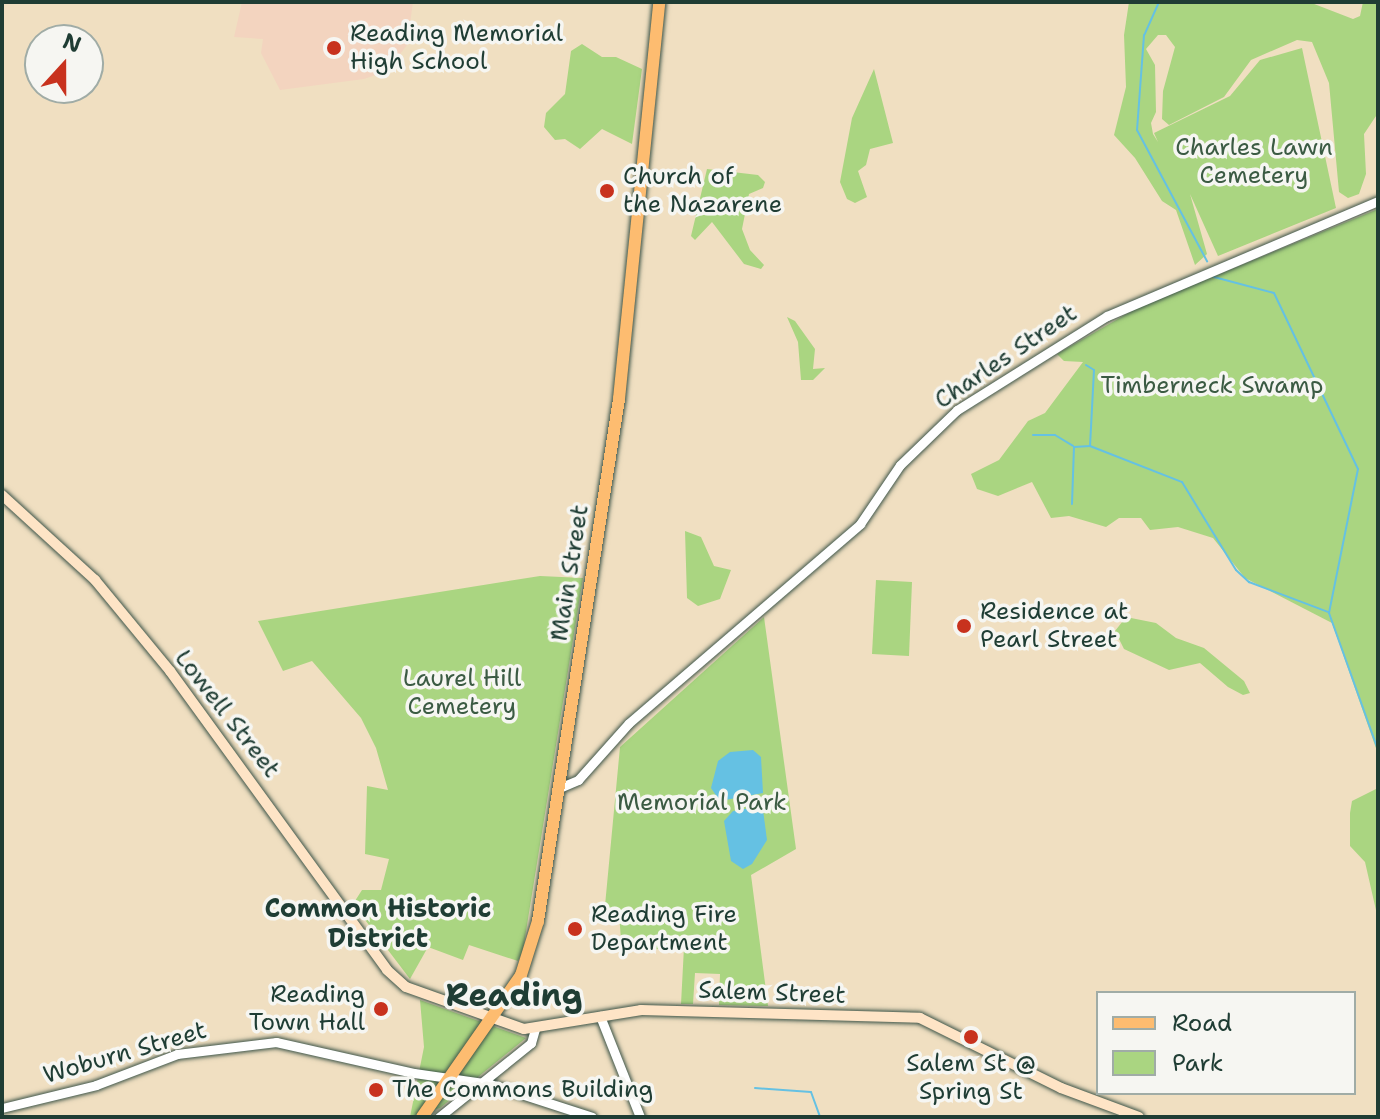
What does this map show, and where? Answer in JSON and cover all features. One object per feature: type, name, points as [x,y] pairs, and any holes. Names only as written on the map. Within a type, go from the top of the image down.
[{"type":"main road","name":"Main Street","points":[[422,1117],[521,975],[533,945],[619,399],[659,2]]},
{"type":"main road","name":"Lowell Street","points":[[2,495],[95,580],[170,671],[395,979]]},
{"type":"main road","name":"Salem Street","points":[[395,979],[491,1019],[535,1029],[650,1010],[917,1017],[1061,1088],[1139,1117]]},
{"type":"street","name":"Charles Street","points":[[559,788],[582,774],[640,713],[866,519],[900,465],[957,410],[1119,310],[1378,201]]},
{"type":"street","points":[[562,768],[582,774]]},
{"type":"street","points":[[600,1016],[640,1117]]},
{"type":"street","points":[[439,1117],[531,1043],[535,1029]]},
{"type":"street","name":"Woburn Street","points":[[2,1108],[96,1085],[177,1054],[247,1044],[291,1044],[449,1079],[482,1083],[592,1117]]},
{"type":"shaded area","name":"Reading Memorial High School","points":[[242,2],[413,2],[407,45],[387,71],[364,79],[280,90],[261,53],[263,39],[234,37]]},
{"type":"green space","name":"Charles Lawn Cemetery","points":[[1129,2],[1309,2],[1353,19],[1360,16],[1363,2],[1378,2],[1378,113],[1364,134],[1366,174],[1359,194],[1348,198],[1339,192],[1329,83],[1312,42],[1297,40],[1251,60],[1224,97],[1169,125],[1162,119],[1163,91],[1175,47],[1166,35],[1158,35],[1146,49],[1155,65],[1156,112],[1151,123],[1153,134],[1158,142],[1154,133],[1230,96],[1260,60],[1302,48],[1336,208],[1218,256],[1190,194],[1207,254],[1195,265],[1176,210],[1162,201],[1135,158],[1114,135],[1126,87],[1124,35]]},
{"type":"green space","points":[[582,44],[602,57],[616,57],[642,69],[632,144],[602,129],[580,149],[565,139],[555,140],[544,127],[546,113],[565,94],[571,51]]},
{"type":"green space","points":[[874,69],[893,143],[870,149],[866,165],[858,171],[867,197],[855,203],[847,199],[840,182],[852,118]]},
{"type":"green space","points":[[707,169],[758,175],[765,182],[763,188],[749,194],[742,229],[750,250],[764,265],[761,269],[744,264],[712,222],[695,240],[691,236]]},
{"type":"green space","name":"Timberneck Swamp","points":[[1378,209],[1378,754],[1332,623],[1245,578],[1213,538],[1178,527],[1150,530],[1141,518],[1119,518],[1106,527],[1069,516],[1051,518],[1032,482],[998,496],[977,489],[971,474],[999,460],[1028,421],[1045,413],[1083,362],[1064,361],[1057,354],[1137,308]]},
{"type":"green space","points":[[787,317],[795,321],[815,349],[813,369],[825,368],[813,380],[801,380],[798,342]]},
{"type":"green space","points":[[685,531],[701,537],[714,566],[731,570],[720,599],[698,606],[687,598]]},
{"type":"green space","name":"Laurel Hill Cemetery","points":[[540,576],[583,578],[523,950],[518,961],[469,945],[463,960],[428,947],[410,979],[353,904],[362,890],[381,890],[389,859],[365,854],[367,786],[388,790],[376,748],[361,718],[312,661],[283,671],[258,621]]},
{"type":"green space","points":[[876,580],[912,582],[909,656],[872,654]]},
{"type":"green space","name":"Memorial Park","points":[[764,617],[796,849],[751,875],[768,1006],[719,1005],[720,974],[695,973],[693,1004],[681,1004],[684,947],[622,952],[619,914],[604,916],[620,747]]},
{"type":"green space","points":[[1126,617],[1156,623],[1176,638],[1204,648],[1244,681],[1250,693],[1243,695],[1228,687],[1200,663],[1169,670],[1124,649],[1115,631]]},
{"type":"green space","points":[[1378,788],[1378,919],[1365,862],[1350,846],[1350,813],[1352,801]]},
{"type":"green space","points":[[420,1000],[526,1038],[440,1108],[410,1117],[424,1047]]},
{"type":"water","points":[[753,750],[761,757],[763,793],[720,801],[711,788],[718,761],[730,752]]},
{"type":"water","points":[[756,807],[763,810],[767,840],[752,864],[743,869],[731,861],[724,821],[733,811]]},
{"type":"waterway","points":[[1159,2],[1144,35],[1137,130],[1207,261]]},
{"type":"waterway","points":[[1214,277],[1274,293],[1358,469],[1329,613],[1378,750]]},
{"type":"waterway","points":[[1086,365],[1094,370],[1090,446],[1182,482],[1236,570],[1249,582],[1328,612]]},
{"type":"waterway","points":[[1033,435],[1055,435],[1073,446]]},
{"type":"waterway","points":[[1072,504],[1074,447],[1090,446]]},
{"type":"waterway","points":[[755,1088],[811,1092],[820,1117]]},
{"type":"place","name":"Reading Memorial High School","points":[[334,48]]},
{"type":"place","name":"Church of the Nazarene","points":[[607,191]]},
{"type":"place","name":"Residence at Pearl Street","points":[[964,626]]},
{"type":"place","name":"Reading Fire Department","points":[[575,929]]},
{"type":"place","name":"Reading Town Hall","points":[[381,1009]]},
{"type":"place","name":"Salem St @ Spring St","points":[[971,1037]]},
{"type":"place","name":"The Commons Building","points":[[376,1090]]},
{"type":"district","name":"Common Historic District","points":[[378,923]]},
{"type":"district","name":"Reading","points":[[514,995]]}]
